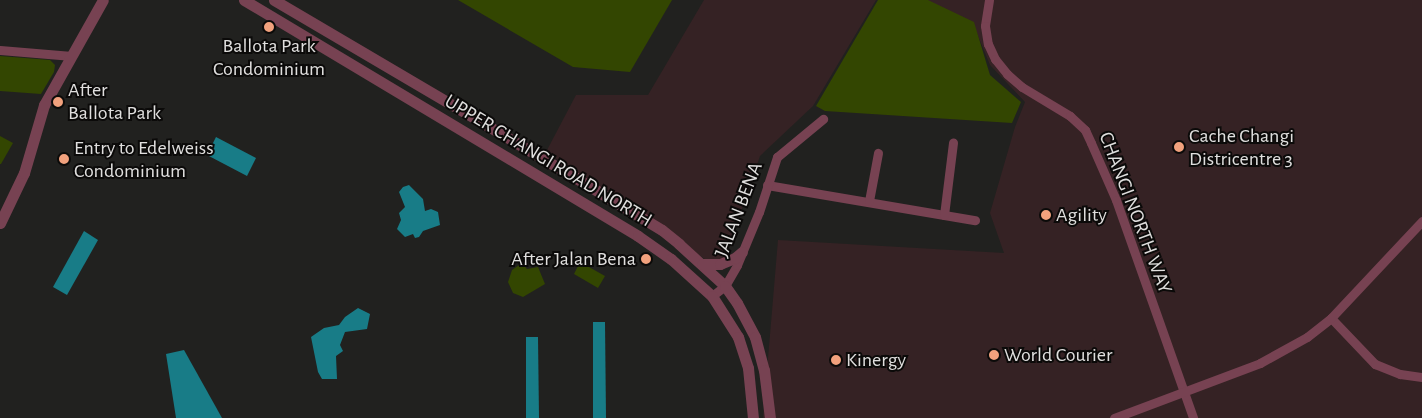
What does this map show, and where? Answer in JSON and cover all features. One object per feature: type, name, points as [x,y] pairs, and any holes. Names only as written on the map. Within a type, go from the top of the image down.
[{"type":"street","points":[[0,223],[24,173],[44,105],[103,0]]},
{"type":"street","name":"UPPER CHANGI ROAD NORTH","points":[[244,0],[638,236],[671,260],[712,296],[723,312],[740,345],[748,368],[753,418]]},
{"type":"street","name":"UPPER CHANGI ROAD NORTH","points":[[274,0],[662,230],[702,264],[738,303],[755,337],[764,370],[770,418]]},
{"type":"street","name":"CHANGI NORTH WAY","points":[[989,0],[985,26],[988,44],[995,59],[1007,74],[1022,87],[1070,116],[1085,130],[1116,200],[1193,418]]},
{"type":"street","points":[[0,50],[72,56]]},
{"type":"street","points":[[427,111],[428,91]]},
{"type":"street","name":"JALAN BENA","points":[[712,296],[724,286],[742,252],[759,212],[767,185],[782,152],[823,119]]},
{"type":"street","points":[[944,215],[953,143]]},
{"type":"street","points":[[869,201],[878,153]]},
{"type":"street","points":[[767,185],[974,220]]},
{"type":"street","points":[[1114,418],[1260,363],[1307,337],[1331,318],[1422,221]]},
{"type":"street","points":[[702,264],[720,264],[735,258],[742,252]]},
{"type":"street","points":[[1331,318],[1375,364],[1400,374],[1422,377]]},
{"type":"shaded area","points":[[704,0],[876,0],[813,106],[760,156],[721,270],[546,152],[576,95],[648,95]]},
{"type":"shaded area","points":[[908,0],[1422,0],[1422,418],[763,418],[778,240],[1004,253],[990,213],[1015,127],[1025,102],[990,65],[976,31]]},
{"type":"green space","points":[[458,0],[672,0],[630,72],[573,67]]},
{"type":"green space","points":[[878,0],[928,0],[974,22],[990,75],[1021,102],[1012,123],[825,111],[816,106]]},
{"type":"green space","points":[[0,56],[50,60],[55,65],[54,72],[41,94],[0,91]]},
{"type":"green space","points":[[0,136],[13,143],[1,164],[0,164]]},
{"type":"green space","points":[[580,262],[605,276],[598,288],[574,274]]},
{"type":"green space","points":[[522,263],[527,269],[538,267],[545,284],[523,297],[513,293],[508,282],[512,270]]},
{"type":"water","points":[[216,137],[256,158],[247,176],[207,155]]},
{"type":"water","points":[[409,185],[423,199],[425,211],[431,209],[438,212],[440,225],[423,231],[419,237],[415,238],[413,234],[405,237],[397,229],[401,220],[399,213],[405,207],[399,192],[403,187]]},
{"type":"water","points":[[84,231],[98,240],[67,295],[53,287]]},
{"type":"water","points":[[358,308],[370,314],[367,329],[345,332],[340,345],[343,351],[336,356],[337,379],[322,379],[318,372],[311,337],[324,328],[339,325],[345,317]]},
{"type":"water","points":[[593,322],[605,322],[606,418],[593,418]]},
{"type":"water","points":[[526,337],[538,337],[539,418],[526,418]]},
{"type":"water","points":[[184,350],[222,418],[176,418],[166,354]]},
{"type":"place","name":"Ballota Park Condominium","points":[[269,27]]},
{"type":"place","name":"After Ballota Park","points":[[58,102]]},
{"type":"place","name":"Cache Changi Districentre 3","points":[[1179,147]]},
{"type":"place","name":"Entry to Edelweiss Condominium","points":[[64,159]]},
{"type":"place","name":"Agility","points":[[1046,215]]},
{"type":"place","name":"After Jalan Bena","points":[[646,259]]},
{"type":"place","name":"World Courier","points":[[994,355]]},
{"type":"place","name":"Kinergy","points":[[836,360]]}]
